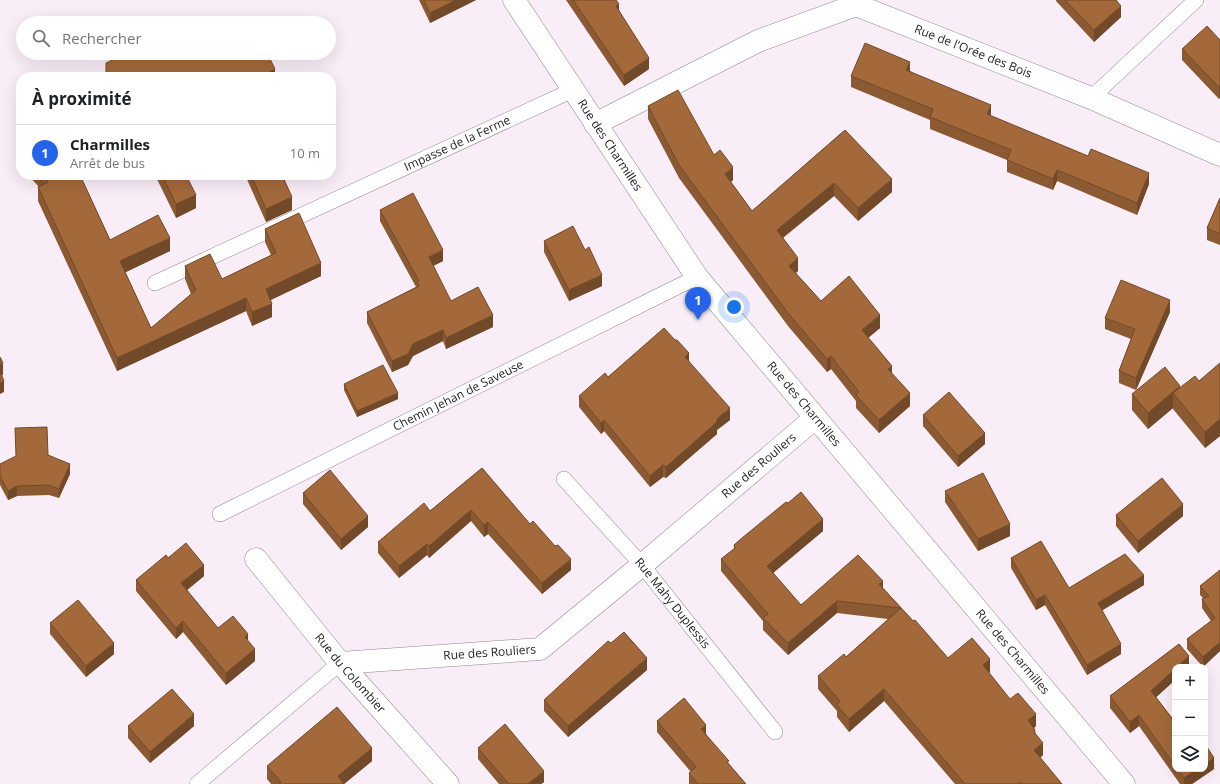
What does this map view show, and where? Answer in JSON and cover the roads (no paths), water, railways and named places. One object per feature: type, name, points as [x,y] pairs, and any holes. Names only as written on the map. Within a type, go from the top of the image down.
[{"type":"street","name":"Rue des Charmilles","points":[[514,0],[697,277],[1124,784]]},
{"type":"street","name":"Rue de l'Orée des Bois","points":[[857,3],[1090,98],[1220,155]]},
{"type":"street","points":[[595,124],[758,41],[857,3]]},
{"type":"street","name":"Rue des Rouliers","points":[[340,664],[540,649],[642,566],[815,418]]},
{"type":"street","name":"Rue du Colombier","points":[[256,559],[340,664],[448,784]]},
{"type":"lane","points":[[1090,98],[1196,0]]},
{"type":"lane","name":"Impasse de la Ferme","points":[[155,283],[342,199],[573,90]]},
{"type":"lane","name":"Chemin Jehan de Saveuse","points":[[220,514],[697,277]]},
{"type":"lane","name":"Rue Mahy Duplessis","points":[[564,479],[642,566],[775,732]]},
{"type":"lane","points":[[197,784],[340,664]]},
{"type":"place","name":"Charmilles","points":[[698,320]]}]
